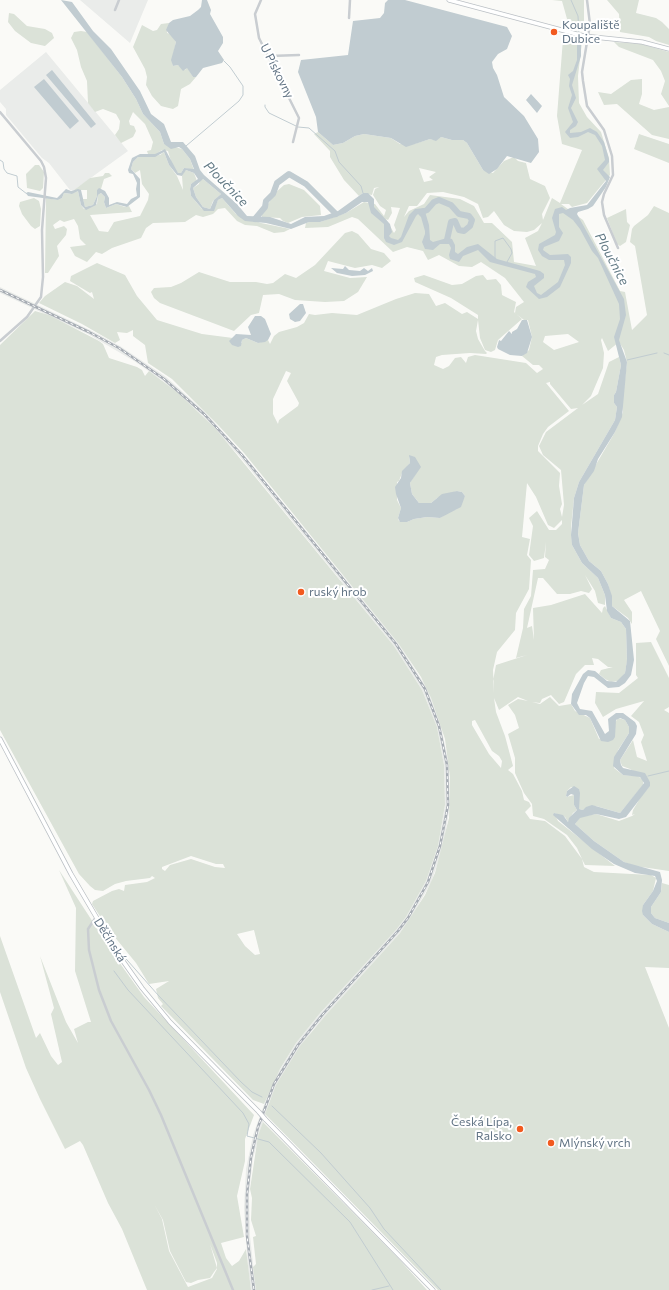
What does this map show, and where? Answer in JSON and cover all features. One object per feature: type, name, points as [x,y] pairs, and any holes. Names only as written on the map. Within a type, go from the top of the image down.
[{"type":"main road","points":[[449,0],[574,34],[642,42],[669,49]]},
{"type":"main road","name":"Děčínská","points":[[0,739],[96,917],[118,954],[157,1006],[433,1290]]},
{"type":"street","points":[[115,10],[119,0]]},
{"type":"street","name":"U Pískovny","points":[[261,0],[255,14],[259,38],[270,56],[298,114],[299,121],[293,142]]},
{"type":"street","points":[[349,18],[350,0]]},
{"type":"street","points":[[587,0],[590,24],[586,36],[582,72],[587,106],[604,130],[612,156],[613,175],[602,202],[604,215],[618,248]]},
{"type":"street","points":[[270,56],[299,55]]},
{"type":"street","points":[[0,112],[41,161],[46,174],[42,230],[43,277],[41,297],[27,317],[0,341]]},
{"type":"street","points":[[96,917],[88,929],[89,950],[99,990],[110,1021],[162,1115],[233,1290]]},
{"type":"shaded area","points":[[61,0],[72,2],[93,31],[111,49],[140,91],[151,114],[164,124],[171,142],[183,142],[195,156],[200,170],[204,175],[237,204],[247,216],[270,217],[291,224],[305,217],[324,216],[338,211],[363,193],[368,193],[374,199],[374,207],[390,224],[392,232],[389,236],[398,240],[401,237],[409,215],[415,209],[424,208],[429,225],[430,240],[433,242],[447,238],[452,239],[455,245],[455,252],[458,254],[467,247],[478,244],[497,259],[540,271],[544,274],[544,278],[534,286],[537,293],[541,295],[558,282],[565,265],[564,260],[549,260],[542,256],[538,250],[539,244],[555,235],[556,232],[552,218],[555,209],[562,207],[566,210],[587,205],[606,181],[597,169],[605,160],[602,146],[595,135],[588,132],[578,137],[570,138],[565,132],[573,122],[568,108],[572,95],[568,75],[573,71],[577,60],[577,37],[581,38],[581,56],[572,85],[576,98],[571,108],[578,122],[576,126],[570,130],[570,133],[581,132],[590,128],[597,132],[604,142],[609,159],[609,162],[603,170],[610,177],[606,187],[593,206],[578,212],[577,214],[624,299],[626,315],[619,340],[627,362],[622,417],[615,432],[598,459],[594,471],[584,485],[578,533],[580,545],[589,561],[601,571],[608,584],[612,596],[612,606],[630,621],[634,660],[631,675],[625,683],[619,687],[608,688],[594,677],[588,676],[577,703],[580,709],[592,711],[605,734],[609,731],[608,719],[616,713],[623,713],[635,722],[637,726],[636,734],[620,760],[621,765],[623,768],[645,773],[650,782],[650,786],[626,817],[619,819],[596,814],[580,818],[575,824],[594,841],[624,862],[660,872],[662,880],[661,892],[651,907],[651,913],[655,918],[669,923],[669,932],[652,924],[643,915],[642,911],[643,905],[653,891],[657,881],[655,876],[635,873],[614,864],[592,849],[553,815],[554,813],[563,815],[568,822],[569,818],[577,810],[574,805],[574,795],[571,794],[567,797],[566,796],[567,791],[574,786],[579,789],[580,793],[579,809],[583,810],[592,805],[620,813],[644,783],[640,777],[623,775],[613,766],[614,757],[629,733],[629,727],[625,720],[620,718],[616,720],[615,737],[613,740],[608,742],[601,741],[590,718],[586,715],[579,715],[571,704],[572,694],[583,674],[588,670],[595,671],[607,681],[616,682],[625,673],[627,660],[626,629],[621,622],[611,618],[607,611],[605,595],[598,578],[582,563],[572,545],[571,535],[574,498],[579,482],[615,420],[617,407],[614,403],[614,395],[616,392],[621,365],[614,337],[620,319],[619,304],[598,258],[592,251],[580,229],[573,220],[563,213],[559,214],[559,227],[563,233],[559,241],[544,247],[543,250],[550,255],[568,254],[571,257],[571,263],[560,287],[547,297],[539,299],[526,287],[528,282],[536,277],[535,274],[490,262],[478,250],[463,256],[459,262],[450,259],[449,255],[451,248],[449,244],[440,244],[433,250],[425,249],[422,242],[425,231],[421,217],[418,214],[402,242],[394,245],[386,242],[384,238],[384,224],[371,213],[368,202],[362,202],[346,213],[336,217],[320,222],[309,222],[291,229],[266,223],[245,221],[238,216],[222,198],[218,200],[214,211],[204,211],[191,196],[191,184],[198,179],[194,173],[186,170],[182,176],[177,175],[169,165],[164,152],[155,157],[138,157],[133,162],[131,169],[140,179],[140,197],[127,207],[116,204],[106,208],[104,202],[105,197],[101,193],[98,195],[96,205],[86,210],[81,205],[78,191],[72,194],[64,193],[62,198],[58,200],[28,196],[26,193],[28,192],[57,198],[66,189],[71,191],[78,189],[81,190],[85,207],[93,205],[97,196],[97,190],[99,188],[105,191],[109,198],[109,205],[117,202],[127,204],[131,199],[137,196],[137,183],[133,174],[129,173],[128,170],[132,158],[140,154],[155,154],[165,149],[178,173],[181,173],[184,168],[194,169],[190,159],[182,149],[179,147],[171,149],[164,144],[160,132],[143,114],[136,99],[122,77]],"holes":[[[203,179],[221,194],[214,200],[210,209],[203,207],[196,197],[193,188]]]},
{"type":"shaded area","points":[[80,0],[148,0],[130,43]]},
{"type":"shaded area","points":[[202,0],[207,0],[211,10],[210,14],[223,37],[223,43],[218,51],[224,60],[222,63],[203,68],[196,77],[193,77],[187,68],[183,71],[178,65],[173,66],[171,60],[176,42],[166,30],[169,23],[173,20],[190,16],[198,10],[201,7]]},
{"type":"shaded area","points":[[388,0],[405,0],[507,27],[512,36],[507,49],[498,54],[492,62],[493,68],[497,75],[504,97],[524,116],[538,139],[539,152],[531,163],[507,156],[497,169],[489,174],[483,170],[467,143],[463,140],[452,140],[441,137],[436,141],[430,139],[406,147],[391,138],[364,134],[355,136],[343,143],[333,145],[318,132],[316,117],[298,72],[301,60],[348,55],[353,21],[380,18],[384,13],[385,3]]},
{"type":"shaded area","points":[[552,0],[584,0],[584,31],[569,26],[562,1]]},
{"type":"shaded area","points":[[607,0],[639,0],[636,13],[656,18],[662,22],[669,29],[669,45],[649,37],[620,32],[619,14]]},
{"type":"shaded area","points":[[9,13],[14,14],[27,26],[45,29],[52,33],[54,38],[45,46],[31,43],[15,31],[8,22]]},
{"type":"shaded area","points":[[169,23],[167,33],[171,34],[176,42],[172,60],[173,66],[178,65],[185,70],[187,67],[193,77],[196,77],[190,84],[181,89],[178,106],[173,109],[161,106],[152,96],[146,85],[147,77],[145,69],[133,47],[142,25],[153,31],[157,30],[161,24]]},
{"type":"shaded area","points":[[74,32],[87,32],[122,77],[136,99],[143,114],[160,132],[164,144],[182,149],[190,159],[194,170],[184,168],[181,173],[178,173],[173,168],[168,151],[162,150],[156,154],[148,154],[147,151],[151,150],[153,142],[145,124],[133,112],[129,121],[130,125],[134,126],[136,131],[133,137],[121,143],[115,135],[119,129],[120,121],[116,114],[103,109],[95,112],[88,103],[87,81],[81,67],[77,50],[71,38]]},
{"type":"shaded area","points":[[563,39],[582,42],[578,76],[579,103],[587,117],[601,132],[609,158],[610,175],[587,203],[572,207],[569,204],[561,204],[583,220],[620,291],[625,292],[632,330],[647,315],[635,246],[630,242],[632,229],[648,215],[654,206],[669,213],[669,666],[656,639],[660,631],[641,591],[624,600],[632,612],[632,624],[628,618],[612,606],[612,599],[608,584],[601,571],[589,561],[580,545],[578,533],[584,485],[615,432],[623,412],[622,405],[627,362],[624,350],[619,342],[608,351],[602,338],[601,340],[604,353],[603,368],[591,396],[582,405],[598,394],[609,362],[619,357],[621,365],[616,392],[614,395],[614,403],[617,407],[615,420],[579,482],[574,498],[571,527],[572,545],[582,563],[598,578],[605,595],[605,605],[598,603],[595,591],[585,575],[592,589],[589,593],[581,591],[570,594],[557,594],[543,578],[538,578],[527,628],[532,626],[534,640],[533,608],[551,605],[585,594],[602,613],[605,606],[611,618],[621,622],[626,629],[627,661],[625,673],[619,681],[611,682],[599,674],[601,670],[613,667],[608,667],[598,659],[592,658],[594,665],[585,665],[576,674],[564,702],[559,704],[551,695],[542,699],[540,703],[532,702],[540,704],[550,697],[559,706],[571,704],[575,711],[590,718],[599,739],[615,732],[614,724],[618,718],[625,720],[629,727],[629,733],[618,750],[614,768],[623,775],[638,776],[643,780],[643,785],[620,813],[596,806],[583,810],[579,809],[579,789],[571,787],[567,791],[566,797],[574,795],[574,805],[577,810],[573,813],[568,822],[565,817],[554,813],[558,821],[615,866],[585,865],[582,859],[584,867],[594,872],[651,875],[656,878],[653,891],[643,905],[643,915],[652,924],[669,932],[669,968],[645,967],[669,1028],[669,1290],[438,1290],[265,1114],[276,1085],[300,1046],[400,933],[425,895],[435,873],[449,818],[450,777],[445,739],[431,698],[421,677],[398,643],[244,453],[172,379],[148,363],[145,345],[133,336],[133,330],[127,333],[117,332],[120,340],[115,343],[82,324],[39,303],[45,296],[65,282],[77,286],[94,299],[92,292],[90,293],[70,281],[71,276],[97,263],[125,275],[137,296],[157,320],[202,334],[233,338],[231,340],[242,343],[242,340],[246,338],[258,343],[268,340],[270,344],[274,336],[279,332],[297,327],[304,323],[309,314],[315,315],[332,313],[357,315],[415,293],[429,294],[436,306],[445,303],[462,314],[467,312],[478,319],[478,315],[451,298],[415,282],[414,278],[424,275],[452,285],[462,284],[476,276],[483,275],[487,280],[496,279],[501,285],[502,295],[516,302],[515,313],[516,307],[524,302],[505,278],[481,262],[472,267],[459,266],[439,255],[428,260],[423,251],[407,247],[393,252],[358,219],[352,217],[328,227],[305,228],[306,223],[320,222],[346,213],[364,202],[375,204],[384,216],[386,210],[380,206],[373,195],[375,189],[379,187],[374,188],[372,195],[363,193],[359,196],[344,180],[330,157],[330,151],[314,134],[318,132],[333,145],[343,143],[355,136],[364,134],[391,138],[400,144],[414,144],[441,137],[452,140],[463,140],[467,143],[483,170],[493,173],[504,161],[514,157],[518,161],[526,163],[530,179],[545,186],[550,198],[542,214],[543,220],[552,198],[560,203],[582,150],[562,144],[557,116]],"holes":[[[419,168],[436,172],[429,177],[433,180],[424,182]],[[443,192],[464,197],[478,204],[483,218],[488,217],[494,211],[504,225],[514,231],[527,232],[534,230],[542,223],[538,231],[525,238],[536,266],[514,262],[512,242],[492,223],[484,223],[474,206],[460,199],[430,195],[424,204],[409,211],[404,217],[409,206],[417,206],[427,193]],[[391,207],[400,208],[394,225],[396,230],[394,233],[386,219],[388,220],[392,213]],[[516,314],[524,320],[528,320],[532,337],[529,350],[522,356],[533,365],[539,365],[543,369],[537,373],[526,363],[475,355],[468,357],[466,363],[461,357],[455,358],[449,366],[443,369],[434,365],[436,357],[442,355],[487,353],[485,351],[478,339],[476,331],[478,320],[480,338],[485,350],[491,352],[495,350],[498,340],[522,319]],[[568,334],[579,342],[554,350],[543,342],[545,336]],[[286,371],[291,373],[287,381],[299,403],[298,406],[279,420],[278,424],[273,414],[273,399]],[[550,382],[550,384],[571,409],[578,408],[546,432],[539,446],[543,455],[561,470],[564,505],[562,517],[560,509],[562,504],[559,486],[560,473],[538,451],[538,446],[548,427],[569,411],[546,383]],[[409,456],[417,471],[410,483],[412,494],[419,503],[431,503],[437,498],[457,491],[462,492],[465,496],[457,509],[440,518],[427,517],[414,519],[407,522],[399,521],[398,518],[401,508],[397,500],[397,482],[399,481],[402,473],[410,463]],[[527,483],[536,497],[548,525],[554,528],[562,520],[562,524],[556,530],[549,530],[537,511],[529,518],[533,526],[529,555],[534,561],[544,558],[546,542],[545,557],[549,560],[545,569],[533,570],[531,596],[524,609],[523,628],[516,658],[527,655],[496,665],[493,679],[493,670],[497,652],[515,630],[516,613],[529,589],[531,560],[527,555],[530,539],[522,537]],[[518,697],[528,701],[518,699],[508,705],[515,715],[519,728],[508,734],[515,758],[515,773],[524,793],[532,804],[533,816],[544,819],[567,835],[577,848],[582,859],[565,836],[545,821],[530,819],[525,812],[531,806],[529,802],[524,800],[522,791],[513,774],[508,770],[513,766],[505,736],[496,712],[494,698],[499,710]],[[475,720],[492,751],[499,756],[502,761],[501,768],[489,754],[472,725],[472,721]]]},
{"type":"shaded area","points":[[614,42],[641,44],[669,52],[669,106],[661,94],[665,81],[661,71],[653,60],[619,47]]},
{"type":"shaded area","points":[[46,52],[128,151],[74,190],[70,190],[49,163],[42,158],[6,115],[6,109],[0,102],[0,90]]},
{"type":"shaded area","points":[[52,70],[96,124],[91,128],[46,75]]},
{"type":"shaded area","points":[[44,79],[79,121],[70,129],[34,87]]},
{"type":"shaded area","points":[[642,79],[642,94],[639,104],[654,110],[669,107],[669,139],[652,135],[617,104],[604,105],[598,92],[611,94],[631,80]]},
{"type":"shaded area","points":[[531,94],[542,106],[537,113],[526,100]]},
{"type":"shaded area","points":[[639,134],[669,144],[669,163],[634,149]]},
{"type":"shaded area","points":[[164,152],[169,165],[177,176],[183,190],[182,176],[184,172],[186,170],[194,173],[197,181],[191,184],[191,196],[202,209],[213,211],[218,200],[222,198],[236,214],[261,223],[290,229],[284,232],[274,233],[257,226],[245,225],[237,221],[225,208],[218,209],[213,214],[203,217],[196,215],[185,222],[153,223],[146,228],[141,238],[112,248],[102,254],[96,252],[87,262],[75,256],[70,247],[86,245],[80,239],[78,226],[74,219],[64,222],[60,220],[53,225],[55,229],[64,226],[67,229],[66,235],[57,246],[59,256],[48,273],[45,273],[46,198],[58,200],[62,198],[64,193],[71,194],[78,191],[81,205],[84,209],[97,204],[98,195],[101,193],[105,197],[104,202],[106,208],[116,204],[125,207],[129,206],[132,212],[90,215],[99,231],[108,232],[114,222],[140,216],[148,200],[149,194],[142,184],[140,170],[135,173],[131,169],[133,162],[138,157],[160,155]]},
{"type":"shaded area","points":[[35,165],[39,165],[44,172],[43,188],[40,191],[27,188],[26,174]]},
{"type":"shaded area","points":[[105,173],[109,173],[112,176],[104,179],[101,189],[97,190],[97,196],[93,205],[85,207],[83,199],[87,199],[87,190],[74,190],[90,178],[103,176]]},
{"type":"shaded area","points":[[203,179],[221,194],[213,201],[210,209],[203,207],[196,197],[193,188],[199,184],[200,180]]},
{"type":"shaded area","points":[[289,184],[304,190],[320,206],[321,215],[302,217],[288,223],[280,218],[262,217],[262,214],[275,193],[284,185]]},
{"type":"shaded area","points":[[34,198],[39,201],[41,209],[40,226],[35,229],[22,214],[19,206],[20,202]]},
{"type":"shaded area","points":[[626,209],[627,222],[630,225],[626,242],[620,246],[617,244],[607,218]]},
{"type":"shaded area","points":[[352,231],[358,234],[371,249],[384,253],[391,261],[382,268],[372,265],[355,268],[328,261],[324,271],[350,278],[367,277],[358,292],[344,301],[325,302],[295,300],[279,294],[263,295],[259,313],[251,315],[234,331],[160,303],[154,298],[151,292],[154,288],[171,287],[181,283],[199,272],[230,282],[256,282],[267,284],[273,283],[285,274],[296,278],[315,265],[345,233]]},
{"type":"shaded area","points":[[345,266],[349,270],[360,271],[364,268],[368,271],[372,268],[373,271],[365,275],[352,276],[337,273],[331,268],[343,269]]},
{"type":"shaded area","points":[[0,287],[120,346],[166,377],[205,412],[243,454],[398,643],[427,688],[441,726],[449,765],[450,806],[443,847],[431,883],[400,933],[311,1032],[270,1100],[253,1158],[249,1194],[250,1236],[256,1290],[251,1290],[244,1208],[246,1169],[253,1135],[272,1083],[296,1043],[321,1012],[396,930],[406,917],[426,881],[438,846],[445,805],[444,765],[437,727],[422,690],[394,646],[240,457],[202,415],[163,381],[134,361],[88,334],[0,293]]},
{"type":"shaded area","points":[[300,304],[303,304],[306,313],[300,321],[295,322],[290,319],[289,314]]},
{"type":"shaded area","points":[[35,311],[49,315],[99,341],[103,344],[109,358],[137,367],[142,370],[145,376],[149,371],[177,392],[215,428],[394,646],[422,690],[437,727],[444,765],[445,805],[438,846],[426,881],[406,917],[396,930],[321,1012],[296,1043],[280,1069],[264,1104],[253,1100],[161,1006],[163,1004],[158,998],[156,989],[169,981],[149,984],[136,963],[109,930],[92,904],[93,901],[112,891],[119,889],[124,891],[125,885],[147,882],[155,878],[152,876],[150,878],[126,881],[115,884],[103,891],[95,890],[90,886],[79,874],[0,730],[0,345]],"holes":[[[191,856],[216,864],[223,864],[225,868],[215,867],[191,859],[170,865],[165,871],[162,869],[162,867]],[[254,930],[260,954],[255,955],[245,946],[237,934]]]},
{"type":"shaded area","points":[[255,316],[261,316],[265,319],[271,334],[268,340],[258,343],[246,338],[242,340],[241,346],[238,347],[232,345],[229,341],[236,334],[251,335],[248,327]]},
{"type":"shaded area","points":[[522,320],[527,320],[532,337],[527,353],[522,356],[510,355],[498,349],[497,347],[499,340],[501,341],[509,331],[512,334]]},
{"type":"shaded area","points":[[409,455],[415,457],[421,467],[410,483],[412,494],[419,503],[431,503],[442,494],[457,491],[462,492],[465,496],[461,507],[440,518],[427,517],[414,519],[407,522],[400,522],[398,518],[401,508],[395,487],[401,478],[402,471],[410,463]]},
{"type":"shaded area","points":[[651,642],[669,678],[669,707],[664,710],[669,713],[669,871],[635,866],[624,862],[594,841],[575,824],[580,817],[596,814],[619,821],[632,816],[635,814],[632,815],[633,810],[649,787],[650,782],[630,769],[622,766],[620,760],[633,740],[637,757],[647,761],[641,742],[644,735],[639,722],[631,716],[644,701],[616,709],[603,717],[595,703],[596,692],[619,693],[638,678],[636,675],[636,643]]},
{"type":"shaded area","points":[[59,870],[119,962],[144,997],[254,1115],[245,1139],[245,1161],[237,1196],[244,1237],[221,1243],[226,1258],[232,1266],[239,1261],[246,1249],[251,1290],[147,1290],[122,1229],[108,1203],[83,1145],[80,1141],[65,1149],[40,1099],[26,1068],[0,992],[0,936],[36,1038],[40,1033],[51,1056],[58,1065],[62,1062],[51,1014],[54,1008],[40,956],[66,1022],[78,1043],[74,1029],[91,1022],[75,971],[76,908]],"holes":[[[154,1204],[163,1220],[170,1251],[186,1282],[191,1283],[210,1278],[217,1269],[212,1278],[188,1287],[169,1251],[162,1219]],[[210,1244],[217,1263],[217,1268]]]},
{"type":"shaded area","points":[[662,883],[669,885],[669,923],[655,918],[651,913],[651,907],[661,892]]},
{"type":"shaded area","points":[[263,1122],[398,1258],[427,1290],[256,1290],[253,1267],[256,1264],[253,1237],[256,1236],[251,1220],[252,1198],[250,1189],[258,1136]]},
{"type":"waterway","points":[[571,0],[578,16],[579,34]]},
{"type":"waterway","points":[[186,146],[239,101],[243,95],[243,86],[224,61]]},
{"type":"waterway","points":[[265,105],[269,113],[296,126]]},
{"type":"waterway","points":[[298,127],[309,128],[335,151],[339,162],[361,186],[363,193]]},
{"type":"waterway","points":[[0,160],[3,162],[4,169],[7,173],[17,176],[18,187],[27,194]]},
{"type":"waterway","points":[[255,219],[265,207],[266,201],[273,194],[277,183],[289,174],[306,184],[336,214]]},
{"type":"waterway","points":[[422,212],[427,210],[434,202],[439,200],[451,205],[459,214],[469,216],[472,220],[470,226],[464,231],[459,230],[455,221],[451,222],[447,240]]},
{"type":"waterway","points":[[495,258],[495,241],[503,238],[511,249],[512,253],[507,262]]},
{"type":"waterway","points":[[627,360],[657,353]]},
{"type":"waterway","points":[[664,353],[669,355]]},
{"type":"waterway","points":[[648,776],[669,771]]},
{"type":"waterway","points":[[120,952],[158,995],[241,1082],[252,1092],[262,1097]]},
{"type":"waterway","points":[[114,971],[128,990],[243,1113],[249,1124],[247,1136],[269,1142],[350,1222],[393,1290]]},
{"type":"waterway","points":[[272,1106],[321,1153],[370,1208],[384,1229],[441,1290]]},
{"type":"waterway","points":[[372,1290],[389,1286]]},
{"type":"railway","points":[[0,290],[89,332],[119,348],[164,379],[204,414],[242,455],[396,644],[425,689],[439,726],[447,765],[448,805],[440,846],[428,882],[408,918],[398,931],[323,1014],[298,1045],[274,1084],[258,1127],[251,1157],[247,1194],[247,1236],[254,1290]]},
{"type":"place","name":"Koupaliště Dubice","points":[[554,32]]},
{"type":"place","name":"ruský hrob","points":[[301,592]]},
{"type":"place","name":"Česká Lípa, Ralsko","points":[[520,1129]]},
{"type":"place","name":"Mlýnský vrch","points":[[551,1143]]},
{"type":"water label","name":"Ploučnice","points":[[226,184]]},
{"type":"water label","name":"Ploučnice","points":[[612,259]]}]
